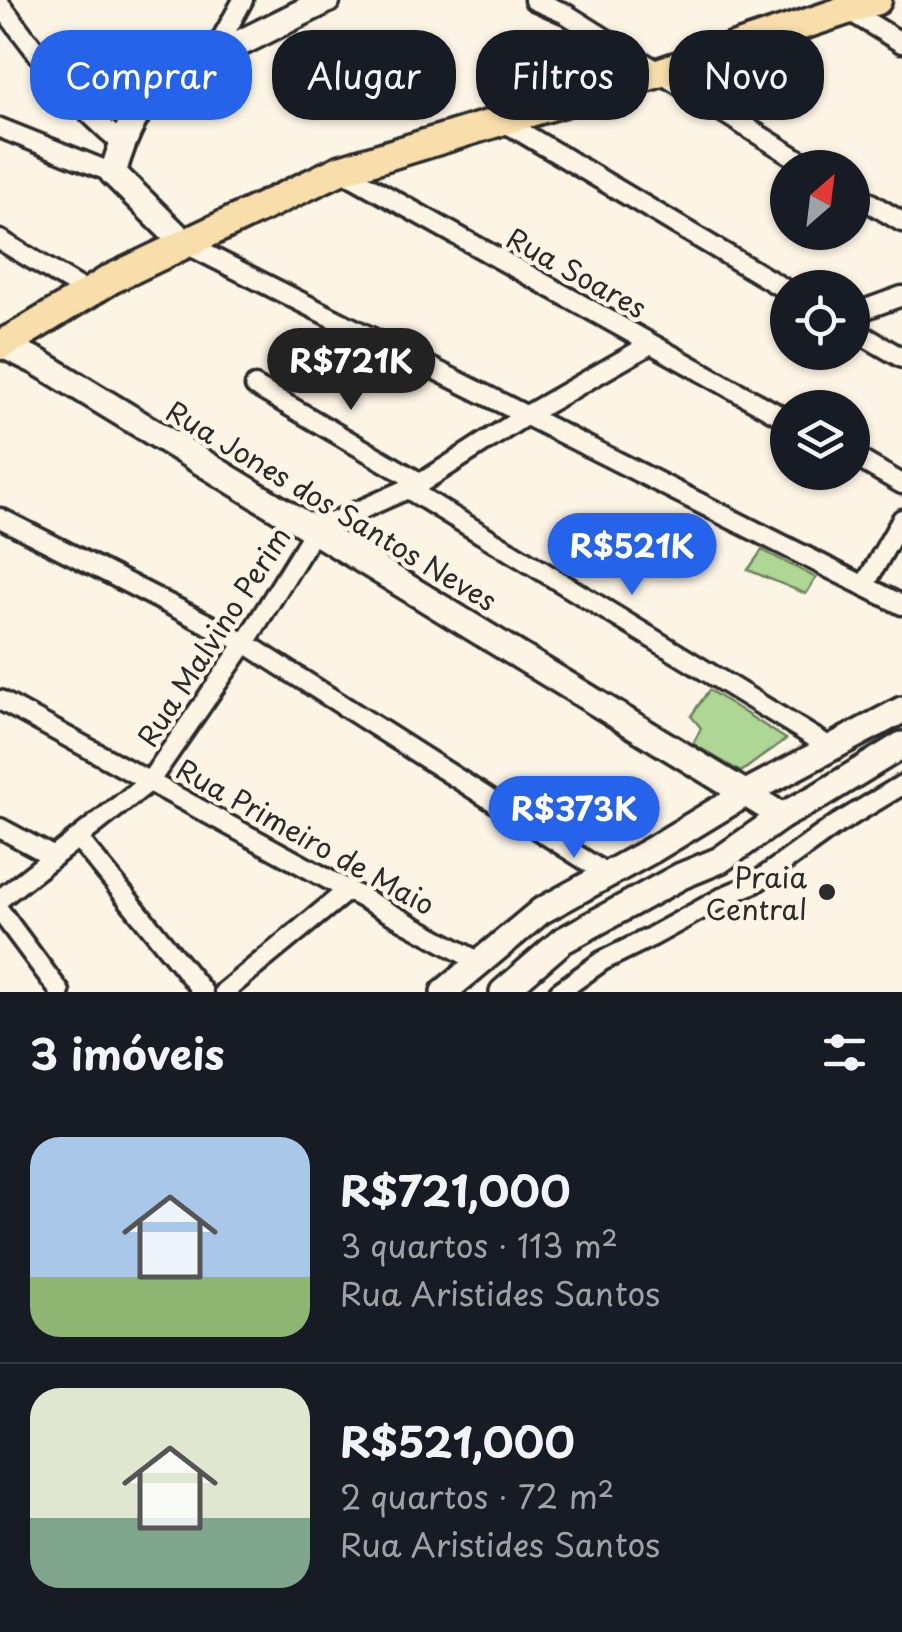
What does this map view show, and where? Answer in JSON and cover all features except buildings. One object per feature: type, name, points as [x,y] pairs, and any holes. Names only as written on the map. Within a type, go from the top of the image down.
[{"type":"main road","points":[[649,76],[877,0]]},
{"type":"main road","points":[[0,344],[87,292],[340,170],[501,120]]},
{"type":"street","points":[[226,30],[243,0]]},
{"type":"street","points":[[252,36],[327,0]]},
{"type":"street","points":[[534,0],[566,14],[783,150]]},
{"type":"street","points":[[0,4],[57,78],[122,143]]},
{"type":"street","points":[[848,10],[902,43]]},
{"type":"street","points":[[113,174],[134,120]]},
{"type":"street","points":[[501,120],[770,279]]},
{"type":"street","points":[[0,128],[113,174],[184,243],[902,605]]},
{"type":"street","name":"Rua Soares","points":[[340,170],[770,410]]},
{"type":"street","points":[[870,203],[902,222]]},
{"type":"street","points":[[0,240],[87,292]]},
{"type":"street","points":[[870,308],[902,296]]},
{"type":"street","points":[[870,339],[902,358]]},
{"type":"street","name":"Rua Jones dos Santos Neves","points":[[0,344],[38,362],[782,816]]},
{"type":"street","name":"Rua Malvino Perim","points":[[0,899],[150,782],[315,530],[415,486],[525,416],[649,345]]},
{"type":"street","points":[[255,386],[830,747]]},
{"type":"street","points":[[870,465],[902,484]]},
{"type":"street","points":[[0,518],[244,642],[607,874]]},
{"type":"street","points":[[864,586],[902,519]]},
{"type":"street","name":"Rua Primeiro de Maio","points":[[0,700],[481,963]]},
{"type":"street","points":[[444,992],[541,910],[902,710]]},
{"type":"street","points":[[503,992],[562,941],[681,876],[720,860],[782,816],[902,744]]},
{"type":"street","points":[[559,992],[602,961],[755,883],[834,826],[902,785]]},
{"type":"street","points":[[0,828],[54,857]]},
{"type":"street","points":[[78,838],[203,992]]},
{"type":"street","points":[[224,992],[348,890]]},
{"type":"street","points":[[0,911],[60,992]]},
{"type":"green space","points":[[762,550],[816,578],[806,594],[748,570]]},
{"type":"green space","points":[[709,690],[786,739],[741,772],[693,744],[701,728],[691,716]]},
{"type":"place","name":"Praia Central","points":[[827,892]]}]
